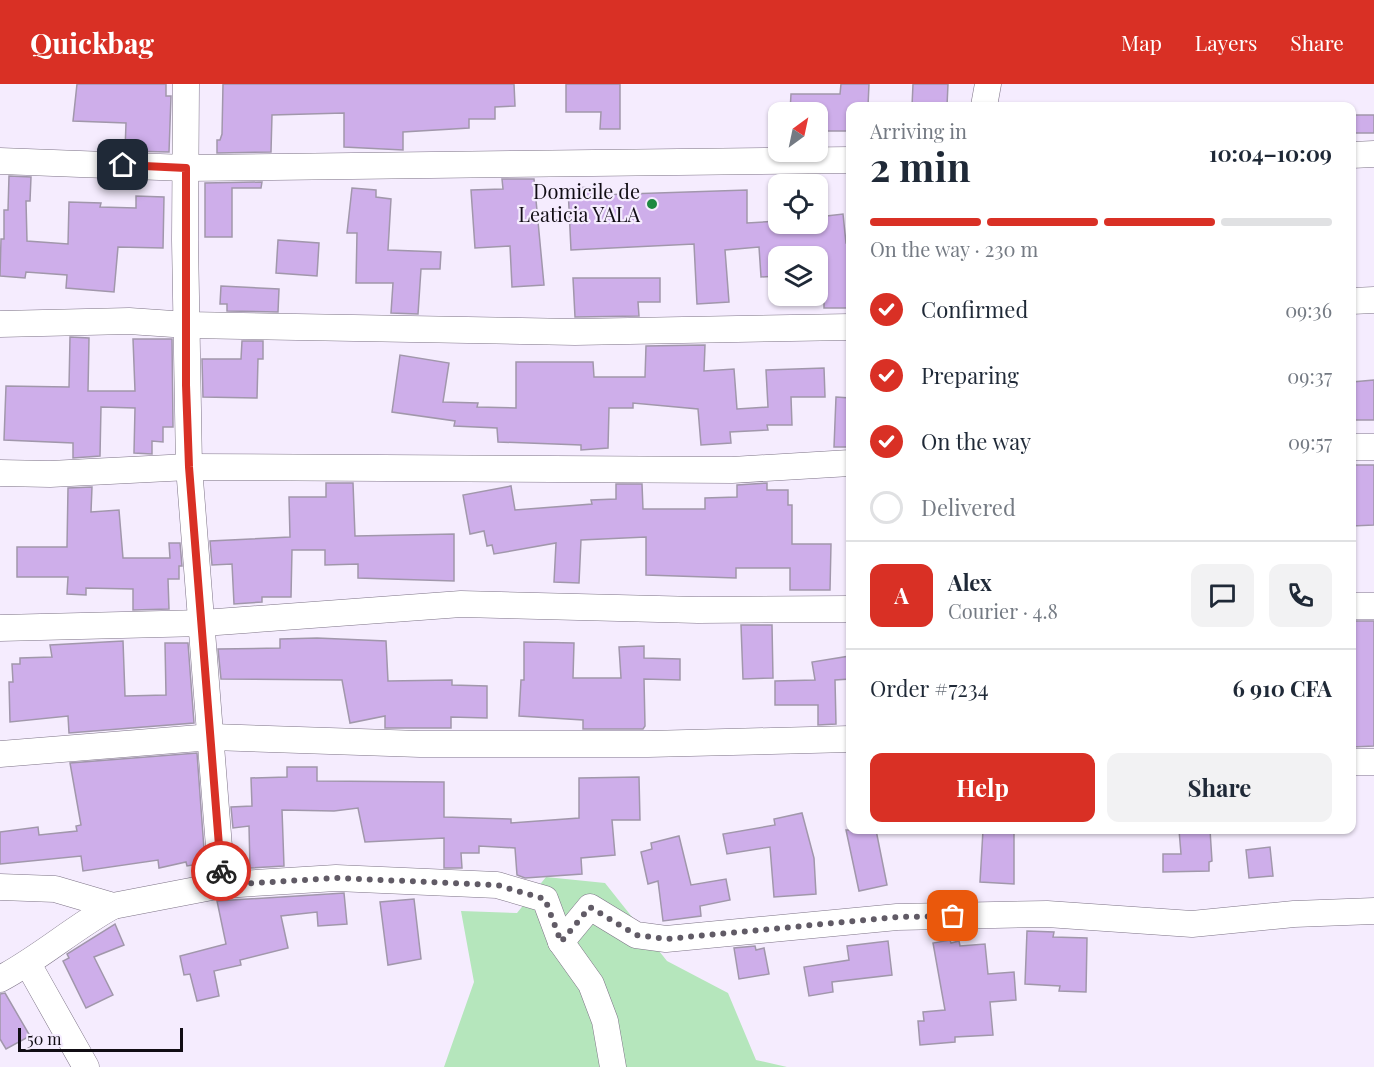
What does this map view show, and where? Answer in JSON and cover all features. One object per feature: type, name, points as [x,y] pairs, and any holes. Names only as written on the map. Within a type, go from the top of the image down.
[{"type":"street","points":[[186,84],[185,240],[188,325],[186,385],[189,467],[222,885]]},
{"type":"street","points":[[985,102],[988,84]]},
{"type":"street","points":[[1356,155],[1374,154]]},
{"type":"street","points":[[0,161],[186,168],[846,160]]},
{"type":"street","points":[[1356,301],[1374,300]]},
{"type":"street","points":[[0,324],[129,321],[188,325],[575,332],[846,327]]},
{"type":"street","points":[[1356,447],[1374,447]]},
{"type":"street","points":[[0,473],[50,474],[189,467],[732,470],[846,463]]},
{"type":"street","points":[[0,628],[203,623],[461,604],[698,610],[846,609]]},
{"type":"street","points":[[1356,606],[1374,606]]},
{"type":"street","points":[[0,754],[212,737],[420,744],[648,744],[846,739]]},
{"type":"street","points":[[1356,762],[1374,762]]},
{"type":"street","points":[[0,979],[28,964],[79,925],[113,906],[222,885],[336,878],[497,885],[545,899],[561,942],[591,984],[605,1021],[613,1067]]},
{"type":"street","points":[[0,887],[55,889],[113,906]]},
{"type":"street","points":[[561,942],[590,907],[636,935],[666,939],[897,917],[1047,914],[1192,924],[1294,914],[1374,911]]},
{"type":"street","points":[[28,964],[86,1067]]},
{"type":"green space","points":[[546,877],[605,883],[667,961],[728,993],[756,1060],[787,1067],[444,1067],[474,982],[461,911],[517,913]]},
{"type":"building","points":[[77,84],[166,84],[166,96],[171,96],[169,152],[125,151],[126,123],[73,121]]},
{"type":"building","points":[[223,84],[514,84],[515,106],[495,107],[495,119],[469,119],[469,128],[403,132],[403,150],[344,147],[344,113],[272,115],[271,152],[217,153],[217,140],[220,140],[222,134]]},
{"type":"building","points":[[566,84],[620,84],[620,129],[600,129],[601,112],[566,112]]},
{"type":"building","points":[[841,84],[869,84],[868,102],[846,102],[846,131],[828,131],[828,102],[791,102],[791,94],[840,94]]},
{"type":"building","points":[[913,84],[948,84],[947,102],[912,102]]},
{"type":"building","points":[[1356,115],[1374,115],[1374,133],[1356,133]]},
{"type":"building","points":[[9,176],[31,177],[30,201],[26,201],[27,241],[68,244],[69,202],[101,203],[100,207],[136,208],[136,196],[164,197],[163,248],[118,247],[114,292],[66,288],[67,275],[26,272],[25,278],[0,276],[1,239],[4,239],[4,210],[8,210]]},
{"type":"building","points":[[502,179],[534,179],[544,285],[512,287],[510,246],[475,248],[471,190],[503,189]]},
{"type":"building","points":[[262,182],[261,188],[232,188],[232,237],[205,237],[205,183]]},
{"type":"building","points":[[596,187],[597,195],[747,190],[747,223],[768,222],[768,234],[828,234],[828,216],[843,214],[846,243],[846,308],[824,308],[828,306],[828,246],[768,246],[768,277],[761,277],[759,247],[725,250],[729,302],[697,304],[694,244],[571,250],[568,188]]},
{"type":"building","points":[[352,188],[376,190],[376,197],[391,199],[388,250],[441,252],[440,269],[421,269],[418,314],[391,313],[393,283],[356,283],[357,233],[347,233]]},
{"type":"building","points":[[278,240],[319,243],[317,276],[276,273]]},
{"type":"building","points":[[573,278],[660,278],[660,302],[638,302],[639,316],[575,317]]},
{"type":"building","points":[[221,286],[279,289],[278,312],[227,311],[227,304],[220,304]]},
{"type":"building","points":[[70,337],[89,338],[88,391],[135,391],[133,339],[172,339],[173,427],[163,427],[163,442],[152,441],[152,454],[134,453],[135,408],[101,407],[100,456],[73,458],[73,443],[4,440],[6,386],[69,387]]},
{"type":"building","points":[[242,341],[263,341],[263,359],[258,359],[257,398],[203,397],[202,359],[241,359]]},
{"type":"building","points":[[705,345],[704,371],[734,369],[737,409],[768,407],[766,370],[824,368],[825,397],[791,397],[792,425],[767,425],[768,430],[730,432],[731,443],[701,445],[698,409],[633,403],[633,408],[609,408],[608,448],[581,450],[581,445],[498,442],[497,428],[454,426],[455,421],[392,412],[400,355],[449,363],[443,402],[478,403],[477,407],[516,408],[516,362],[593,362],[594,377],[645,377],[646,346]]},
{"type":"building","points":[[1374,380],[1374,420],[1356,420],[1356,382]]},
{"type":"building","points":[[836,397],[846,398],[846,447],[834,447]]},
{"type":"building","points":[[1356,465],[1374,465],[1374,525],[1356,526]]},
{"type":"building","points":[[326,483],[353,483],[355,536],[454,534],[454,581],[358,578],[358,564],[325,565],[325,550],[292,550],[291,597],[262,597],[262,602],[234,604],[232,564],[212,565],[210,541],[290,537],[289,497],[326,497]]},
{"type":"building","points":[[767,483],[767,490],[788,490],[788,505],[792,505],[792,544],[831,544],[830,590],[790,590],[790,568],[736,568],[736,578],[646,575],[646,537],[581,540],[579,583],[554,582],[556,543],[494,554],[492,545],[487,546],[484,531],[470,534],[463,495],[511,486],[515,510],[592,504],[591,500],[616,499],[616,484],[642,484],[643,509],[705,509],[705,498],[737,497],[737,485]]},
{"type":"building","points":[[92,487],[91,512],[119,510],[123,558],[170,558],[169,543],[180,543],[182,566],[179,566],[179,579],[168,579],[169,609],[133,610],[133,589],[86,588],[86,595],[67,594],[68,577],[17,577],[17,547],[67,547],[68,488]]},
{"type":"building","points":[[1356,621],[1374,621],[1374,746],[1356,747]]},
{"type":"building","points":[[741,625],[772,625],[773,678],[743,679]]},
{"type":"building","points":[[280,639],[386,641],[388,681],[452,680],[452,685],[487,686],[487,718],[451,717],[451,728],[385,728],[385,716],[350,723],[342,680],[221,679],[218,649],[280,648]]},
{"type":"building","points":[[123,641],[125,696],[166,695],[165,643],[188,643],[194,723],[69,733],[68,716],[10,722],[9,682],[13,682],[12,664],[20,664],[20,658],[52,657],[50,645]]},
{"type":"building","points":[[524,642],[574,643],[573,678],[621,678],[619,647],[644,646],[644,658],[680,659],[680,680],[644,679],[645,726],[643,729],[583,729],[583,720],[519,716],[521,680],[524,680]]},
{"type":"building","points":[[846,657],[846,679],[835,680],[836,724],[818,725],[818,705],[775,705],[775,681],[815,680],[812,662]]},
{"type":"building","points":[[197,753],[205,863],[187,866],[186,862],[159,868],[158,860],[83,871],[81,856],[0,864],[0,832],[38,827],[39,835],[77,831],[76,826],[81,825],[70,763]]},
{"type":"building","points":[[287,767],[317,767],[317,781],[444,782],[444,817],[511,819],[511,823],[579,818],[579,778],[639,777],[640,820],[612,820],[615,855],[581,858],[582,874],[525,878],[517,875],[515,848],[479,846],[479,853],[461,853],[462,868],[444,868],[444,838],[365,842],[358,808],[334,811],[282,810],[284,866],[250,868],[249,826],[233,828],[231,807],[252,806],[251,778],[287,777]]},
{"type":"building","points":[[802,813],[814,858],[816,894],[774,897],[770,847],[727,854],[723,834],[775,825],[774,819]]},
{"type":"building","points":[[847,834],[877,834],[887,885],[859,891]]},
{"type":"building","points":[[983,834],[1014,834],[1014,884],[980,882]]},
{"type":"building","points":[[1179,834],[1210,834],[1212,861],[1209,862],[1209,871],[1163,872],[1163,854],[1181,854]]},
{"type":"building","points":[[679,836],[691,885],[726,879],[730,900],[700,906],[701,916],[663,921],[658,881],[648,884],[641,852],[652,849],[651,843]]},
{"type":"building","points":[[1270,847],[1273,876],[1249,878],[1246,850]]},
{"type":"building","points":[[344,893],[347,924],[318,926],[317,912],[281,916],[288,948],[240,960],[241,965],[214,971],[219,996],[197,1001],[190,974],[184,975],[180,956],[226,944],[217,901]]},
{"type":"building","points":[[414,899],[421,959],[388,965],[380,902]]},
{"type":"building","points":[[115,924],[124,945],[94,957],[113,995],[86,1008],[63,961],[69,958],[67,954]]},
{"type":"building","points":[[1027,931],[1054,932],[1053,937],[1087,938],[1086,992],[1059,991],[1060,986],[1025,984]]},
{"type":"building","points":[[950,940],[951,943],[959,941],[960,946],[985,944],[988,974],[1014,972],[1016,1000],[990,1002],[993,1035],[955,1037],[955,1042],[920,1045],[918,1021],[924,1021],[923,1012],[945,1010],[933,943]]},
{"type":"building","points":[[888,941],[892,975],[832,982],[833,992],[809,996],[804,967],[849,960],[847,946]]},
{"type":"building","points":[[755,946],[756,950],[764,948],[769,974],[739,979],[734,948]]},
{"type":"building","points":[[5,993],[30,1036],[6,1049],[0,1039],[0,994]]},
{"type":"way so far","points":[[221,871],[222,885],[336,878],[497,885],[545,899],[561,942],[590,907],[636,935],[666,939],[897,917],[953,916]]},
{"type":"place","name":"Domicile de Leaticia YALA","points":[[652,204]]},
{"type":"route","points":[[123,165],[186,168],[185,240],[188,325],[186,385],[189,467],[221,871]]}]
